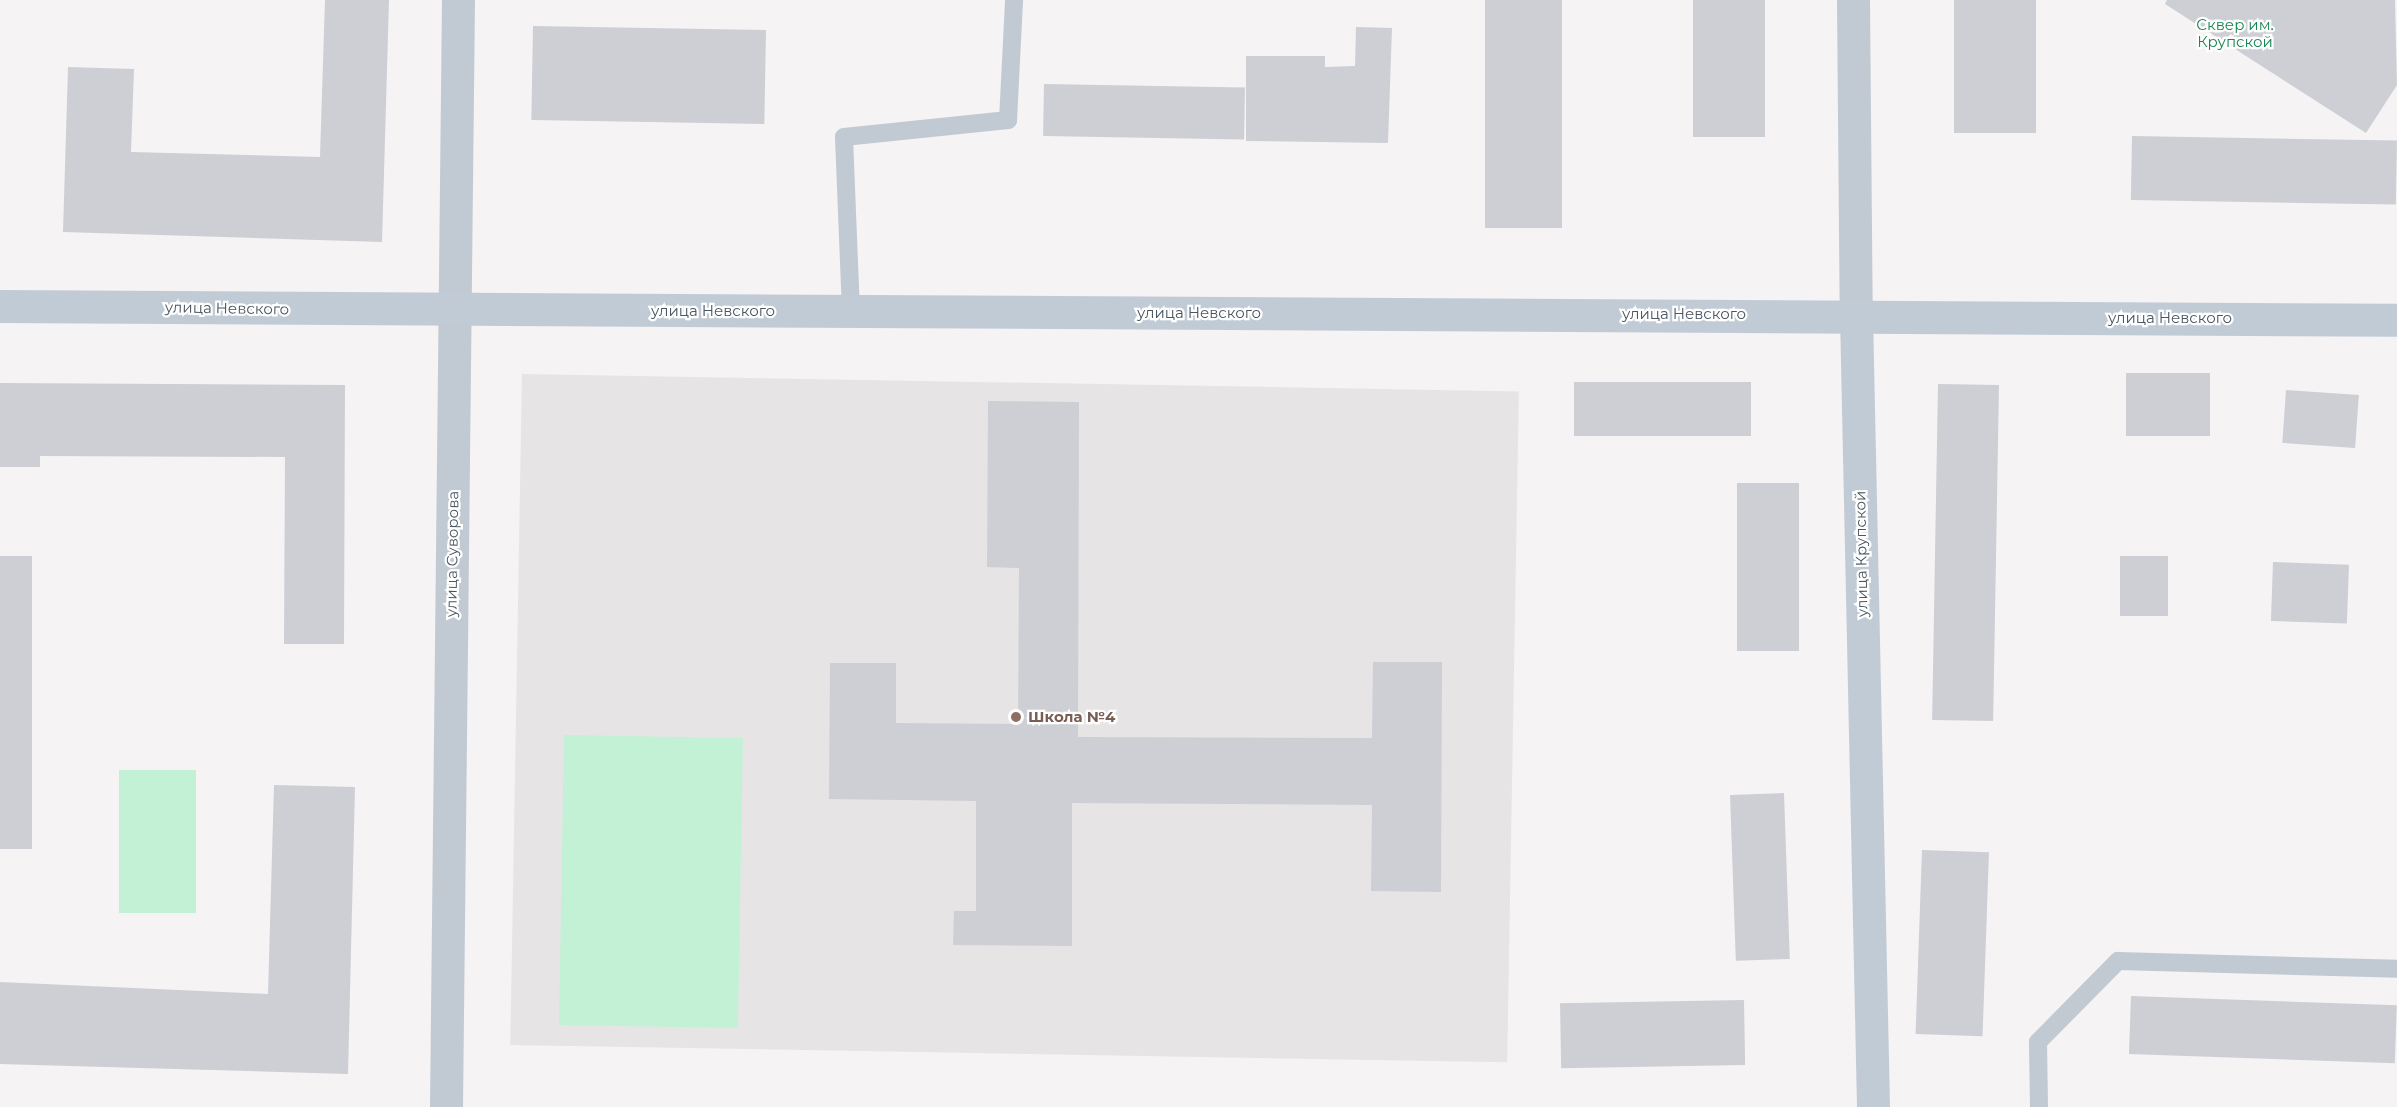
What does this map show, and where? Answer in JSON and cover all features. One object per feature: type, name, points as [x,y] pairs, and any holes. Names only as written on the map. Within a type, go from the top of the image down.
[{"type":"main road","name":"улица Невского","points":[[0,306],[851,312],[1856,315],[2397,320]]},
{"type":"main road","name":"улица Крупской","points":[[1856,315],[1873,1107]]},
{"type":"street","name":"улица Суворова","points":[[446,1107],[458,0]]},
{"type":"street","name":"улица Крупской","points":[[1853,0],[1856,315]]},
{"type":"lane","points":[[851,312],[844,137],[1008,120],[1014,0]]},
{"type":"lane","points":[[2039,1107],[2038,1042],[2118,961],[2397,969]]},
{"type":"shaded area","name":"Школа №4","points":[[522,374],[1519,391],[1507,1062],[510,1045]]},
{"type":"green space","points":[[564,735],[743,738],[738,1028],[559,1025]]},
{"type":"green space","points":[[119,770],[196,770],[196,913],[119,913]]},
{"type":"building","points":[[325,0],[389,0],[382,242],[63,232],[68,67],[134,69],[131,152],[320,157]]},
{"type":"building","points":[[1485,0],[1562,0],[1562,228],[1485,228]]},
{"type":"building","points":[[1693,0],[1765,0],[1765,137],[1693,137]]},
{"type":"building","points":[[1954,0],[2036,0],[2036,133],[1954,133]]},
{"type":"building","name":"Сквер им. Крупской","points":[[2167,0],[2395,0],[2397,85],[2366,133],[2165,4]]},
{"type":"building","points":[[533,26],[766,30],[764,124],[531,120]]},
{"type":"building","points":[[1356,27],[1392,28],[1388,143],[1246,141],[1246,56],[1325,56],[1325,67],[1355,66]]},
{"type":"building","points":[[1044,84],[1245,88],[1244,140],[1043,136]]},
{"type":"building","points":[[2132,136],[2397,141],[2396,205],[2131,200]]},
{"type":"building","points":[[2126,373],[2210,373],[2210,436],[2126,436]]},
{"type":"building","points":[[1574,382],[1751,382],[1751,436],[1574,436]]},
{"type":"building","points":[[0,383],[345,385],[344,644],[284,644],[285,457],[40,456],[40,467],[0,467]]},
{"type":"building","points":[[1938,384],[1999,385],[1993,721],[1932,720]]},
{"type":"building","points":[[2286,390],[2359,395],[2355,448],[2282,443]]},
{"type":"building","points":[[988,401],[1079,402],[1078,737],[1372,738],[1373,662],[1442,662],[1441,892],[1371,891],[1372,805],[1072,803],[1072,946],[953,945],[954,911],[976,911],[976,801],[829,799],[830,663],[896,663],[896,723],[1018,724],[1019,568],[987,567]]},
{"type":"building","points":[[1737,483],[1799,483],[1799,651],[1737,651]]},
{"type":"building","points":[[0,556],[32,556],[32,849],[0,849]]},
{"type":"building","points":[[2120,556],[2168,556],[2168,616],[2120,616]]},
{"type":"building","points":[[2273,562],[2349,565],[2347,624],[2271,621]]},
{"type":"building","points":[[274,785],[355,787],[348,1074],[0,1064],[0,982],[268,994]]},
{"type":"building","points":[[1784,793],[1790,959],[1736,961],[1730,795]]},
{"type":"building","points":[[1922,850],[1989,852],[1983,1036],[1916,1034]]},
{"type":"building","points":[[2131,996],[2397,1005],[2395,1063],[2129,1054]]},
{"type":"building","points":[[1744,1000],[1745,1065],[1561,1068],[1560,1003]]},
{"type":"place","name":"Школа №4","points":[[1016,717]]}]
